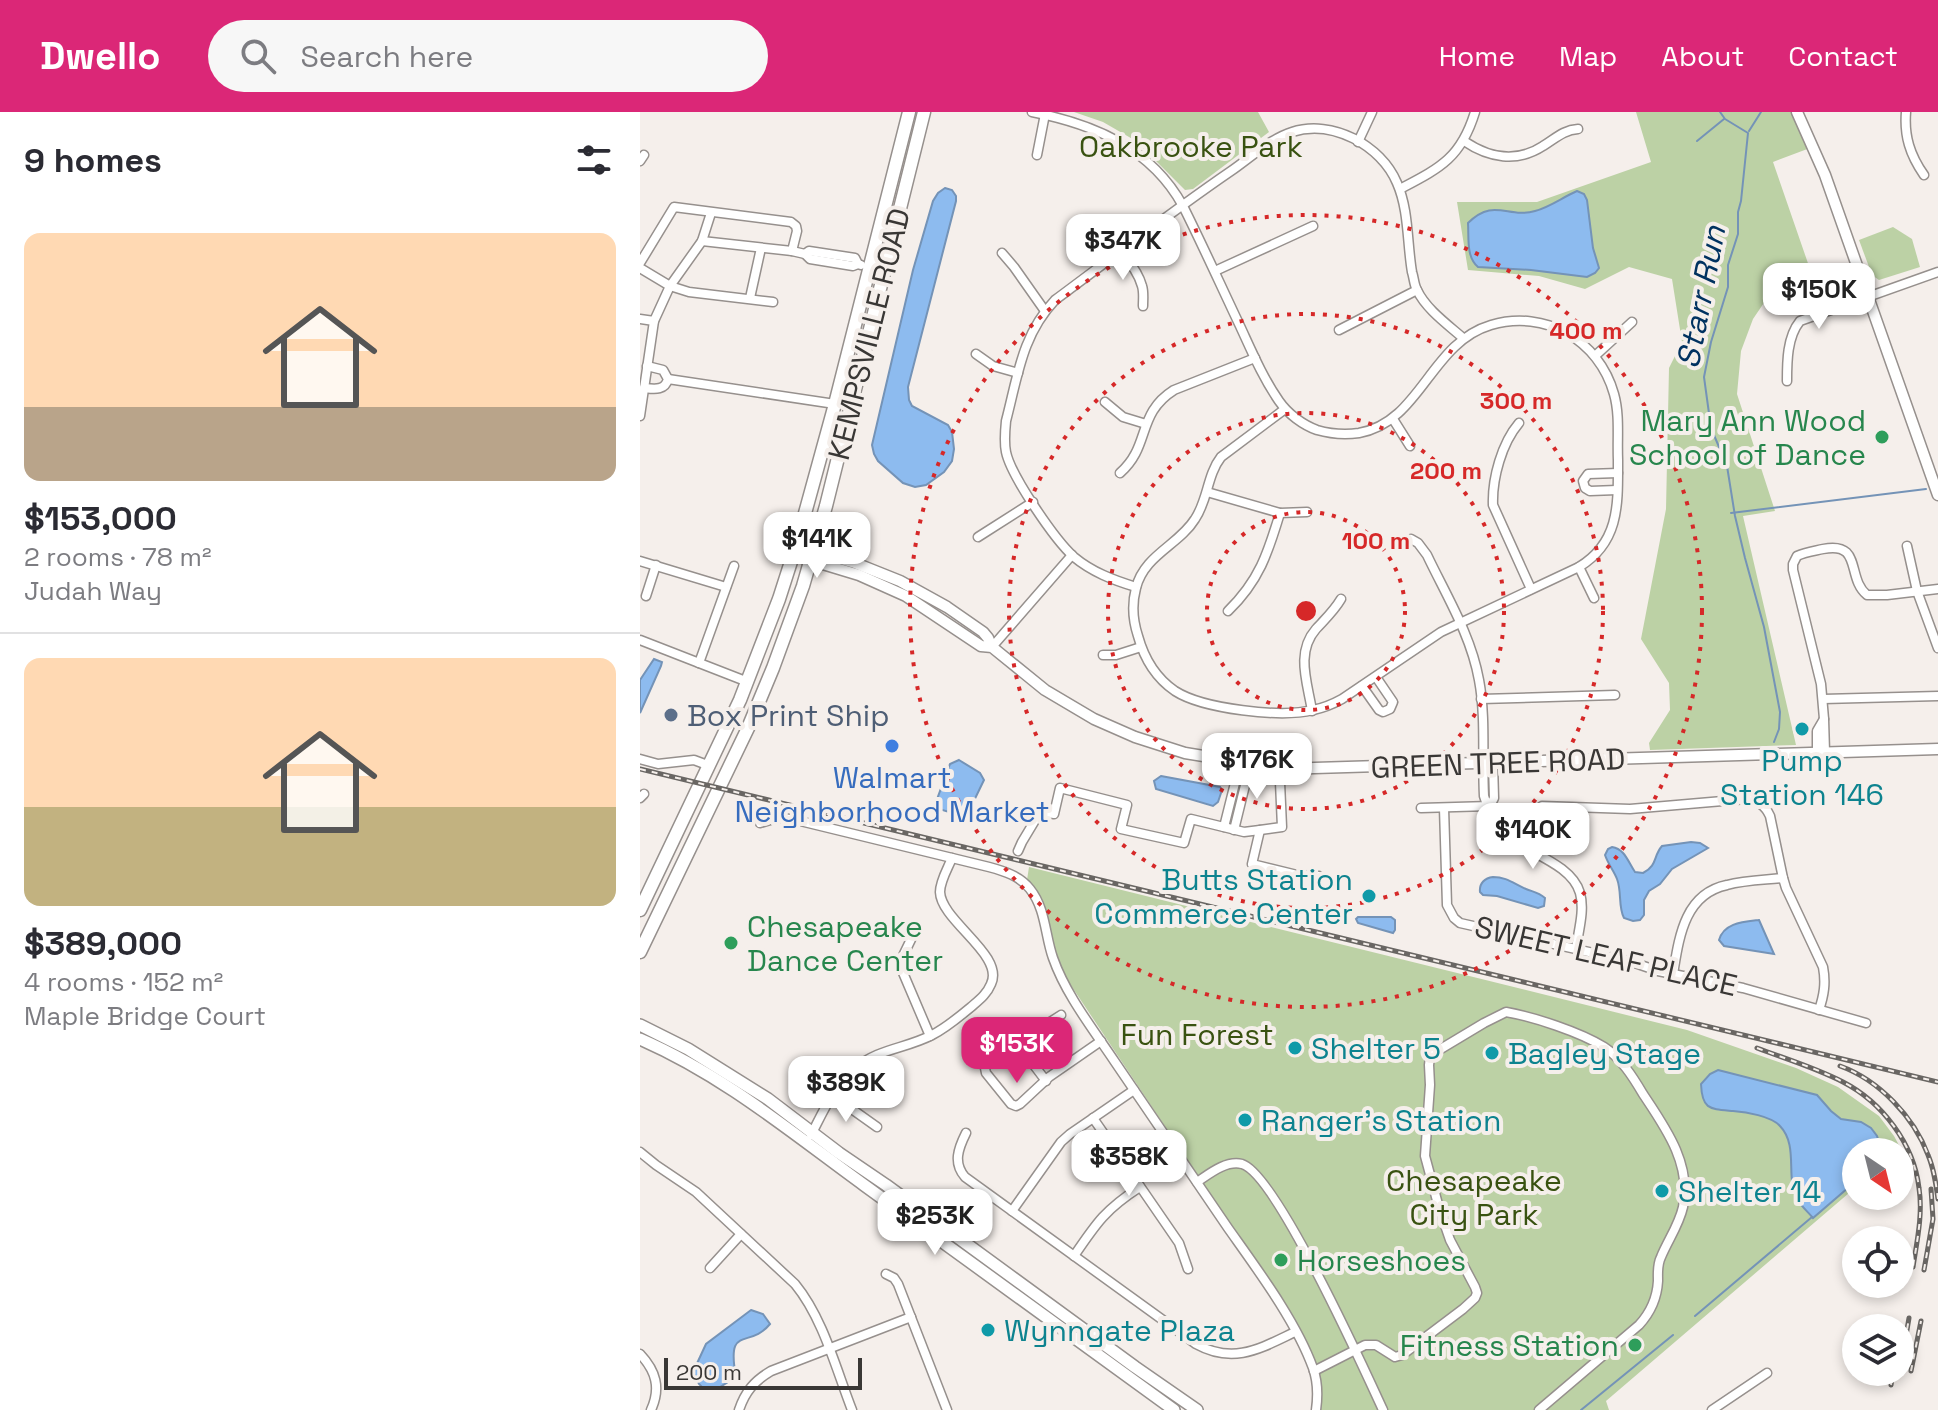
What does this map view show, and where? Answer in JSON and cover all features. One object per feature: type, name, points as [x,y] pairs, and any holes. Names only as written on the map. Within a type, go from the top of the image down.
[{"type":"main road","name":"KEMPSVILLE ROAD","points":[[640,910],[748,682],[779,599],[835,404],[864,265],[909,112]]},
{"type":"main road","name":"KEMPSVILLE ROAD","points":[[640,952],[748,728],[781,649],[813,555],[924,112]]},
{"type":"main road","points":[[640,1025],[688,1049],[768,1099],[810,1138],[1174,1410]]},
{"type":"main road","points":[[640,1039],[712,1076],[897,1192],[1197,1410]]},
{"type":"street","points":[[1032,112],[1094,128],[1152,166],[1176,193],[1255,358],[1280,403],[1306,425],[1318,430],[1340,434],[1367,432],[1393,419],[1409,403],[1438,363],[1463,338],[1476,330],[1507,321],[1539,323],[1569,334],[1596,355],[1609,379],[1615,399],[1618,473],[1609,538],[1591,560],[1579,567],[1441,632],[1342,699],[1312,711],[1255,711],[1188,698],[1155,672],[1141,647],[1134,617],[1136,587],[1155,557],[1187,531],[1203,506],[1214,467],[1221,457],[1285,409]]},
{"type":"street","points":[[1358,142],[1372,112]]},
{"type":"street","points":[[1400,189],[1438,168],[1457,151],[1475,112]]},
{"type":"street","points":[[1797,112],[1825,175],[1938,495]]},
{"type":"street","points":[[1906,112],[1907,138],[1916,164],[1924,175]]},
{"type":"street","points":[[1037,155],[1045,114]]},
{"type":"street","points":[[1136,587],[1102,575],[1072,555],[1013,471],[1006,451],[1006,421],[1029,335],[1055,300],[1281,136],[1318,128],[1346,134],[1382,160],[1394,174],[1405,209],[1417,290],[1429,306],[1463,338]]},
{"type":"street","points":[[1464,141],[1489,154],[1516,156],[1543,147],[1565,131],[1578,129]]},
{"type":"street","points":[[773,302],[689,292],[670,286],[640,266],[674,207],[791,222],[797,231],[792,251]]},
{"type":"street","points":[[640,416],[654,321],[670,286],[702,241],[711,213]]},
{"type":"street","points":[[1215,271],[1313,226]]},
{"type":"street","points":[[1090,227],[1120,252],[1139,277],[1143,306]]},
{"type":"street","points":[[702,241],[805,254],[809,251],[855,258],[864,265]]},
{"type":"street","points":[[750,298],[761,248]]},
{"type":"street","points":[[1002,253],[1045,311]]},
{"type":"street","points":[[1787,381],[1788,357],[1797,323],[1938,272]]},
{"type":"street","points":[[1339,330],[1417,290]]},
{"type":"street","points":[[640,319],[654,321]]},
{"type":"street","points":[[1596,355],[1632,322]]},
{"type":"street","points":[[976,354],[993,366],[1018,373]]},
{"type":"street","points":[[1120,473],[1135,456],[1156,404],[1174,390],[1255,358]]},
{"type":"street","points":[[644,388],[660,389],[668,379],[663,370],[647,366]]},
{"type":"street","points":[[668,379],[835,404]]},
{"type":"street","points":[[1105,402],[1123,417],[1146,424]]},
{"type":"street","points":[[1393,419],[1410,446]]},
{"type":"street","points":[[1519,423],[1504,446],[1493,491],[1493,505],[1531,589]]},
{"type":"street","points":[[1617,490],[1590,491],[1583,481],[1588,474],[1618,473]]},
{"type":"street","points":[[1207,492],[1280,513],[1307,512]]},
{"type":"street","points":[[978,537],[1033,502]]},
{"type":"street","points":[[1228,611],[1242,598],[1262,566],[1280,513]]},
{"type":"street","points":[[1411,539],[1423,548],[1475,660],[1494,798],[1490,806],[1493,824],[1525,849],[1561,868],[1575,881],[1582,903],[1576,949]]},
{"type":"street","points":[[1907,546],[1917,591],[1938,648]]},
{"type":"street","points":[[1821,752],[1823,699],[1793,570],[1797,556],[1832,547],[1847,551],[1860,588],[1867,595],[1938,589]]},
{"type":"street","name":"GREEN TREE ROAD","points":[[795,551],[874,570],[918,590],[983,632],[992,647],[1045,690],[1094,719],[1185,753],[1245,764],[1282,769],[1938,749]]},
{"type":"street","points":[[992,647],[1072,555]]},
{"type":"street","points":[[640,561],[726,587]]},
{"type":"street","points":[[646,596],[656,565]]},
{"type":"street","points":[[699,663],[734,566]]},
{"type":"street","points":[[1579,567],[1594,598]]},
{"type":"street","points":[[1312,711],[1305,674],[1305,651],[1314,630],[1330,616],[1341,599]]},
{"type":"street","points":[[640,640],[748,682]]},
{"type":"street","points":[[1103,655],[1116,655],[1141,647]]},
{"type":"street","points":[[1362,686],[1379,710],[1390,709],[1393,702],[1376,677]]},
{"type":"street","points":[[1481,699],[1615,695]]},
{"type":"street","points":[[1823,699],[1938,696]]},
{"type":"street","points":[[640,759],[658,764],[685,759],[710,766]]},
{"type":"street","points":[[1229,829],[1245,764]]},
{"type":"street","points":[[1018,851],[1040,812],[1054,814],[1060,788],[1127,805],[1121,829],[1184,843],[1191,819],[1244,832],[1282,827],[1280,782]]},
{"type":"street","points":[[1515,842],[1529,816],[1542,806],[1630,809],[1746,799],[1761,804],[1770,816],[1783,878],[1823,967],[1824,993],[1819,1010]]},
{"type":"street","points":[[1421,808],[1490,806]]},
{"type":"street","name":"SWEET LEAF PLACE","points":[[1444,808],[1447,905],[1454,918],[1468,926],[1629,961],[1658,971],[1732,985],[1866,1023]]},
{"type":"street","points":[[760,823],[777,818],[792,819],[952,858],[1005,872],[1022,881],[1032,891],[1041,910],[1052,958],[1061,979],[1269,1287],[1295,1332],[1314,1371],[1316,1410]]},
{"type":"street","points":[[1260,830],[1252,864],[1297,875],[1319,876]]},
{"type":"street","points":[[810,1138],[832,1095],[854,1069],[869,1058],[944,1028],[990,988],[993,969],[940,896],[940,888],[952,858]]},
{"type":"street","points":[[1673,974],[1683,923],[1701,897],[1726,885],[1783,878]]},
{"type":"street","points":[[915,931],[902,958],[901,968],[930,1036]]},
{"type":"street","points":[[1314,1371],[1370,1344],[1395,1357],[1402,1355],[1475,1298],[1477,1293],[1450,1240],[1425,1156],[1429,1065],[1434,1053],[1506,1012],[1586,1038],[1612,1053],[1633,1078],[1670,1137],[1681,1165],[1684,1196],[1679,1222],[1659,1261],[1657,1295],[1651,1309],[1639,1325],[1539,1410]]},
{"type":"street","points":[[1061,1015],[987,1063],[986,1073],[1011,1104],[1016,1106],[1031,1096],[1046,1081],[1101,1041]]},
{"type":"street","points":[[1018,1044],[1046,1081]]},
{"type":"street","points":[[1012,1211],[1061,1142],[1134,1090]]},
{"type":"street","points":[[832,1095],[877,1127]]},
{"type":"street","points":[[1093,1118],[1179,1243],[1188,1269]]},
{"type":"street","points":[[966,1133],[957,1157],[961,1173],[1196,1344],[1224,1354],[1254,1351],[1295,1332]]},
{"type":"street","points":[[640,1152],[696,1192],[795,1284],[813,1309],[852,1410]]},
{"type":"street","points":[[1197,1182],[1228,1165],[1242,1165],[1252,1171],[1300,1242],[1383,1410]]},
{"type":"street","points":[[1074,1256],[1101,1217],[1140,1187]]},
{"type":"street","points":[[710,1268],[741,1234]]},
{"type":"street","points":[[886,1274],[898,1284],[947,1410]]},
{"type":"street","points":[[739,1410],[748,1390],[762,1376],[911,1317]]},
{"type":"street","points":[[640,1354],[653,1370],[656,1382],[651,1410]]},
{"type":"street","points":[[1712,1410],[1767,1373]]},
{"type":"green space","name":"Oakbrooke Park","points":[[1074,112],[1258,112],[1269,132],[1193,189],[1185,190],[1136,141],[1103,122]]},
{"type":"green space","points":[[1636,112],[1792,112],[1810,148],[1773,162],[1811,272],[1776,285],[1753,319],[1741,351],[1737,394],[1775,511],[1743,516],[1796,745],[1650,750],[1649,743],[1670,710],[1669,683],[1641,639],[1666,509],[1669,368],[1682,342],[1672,279],[1629,267],[1585,289],[1539,276],[1468,270],[1457,202],[1537,202],[1651,162]]},
{"type":"green space","points":[[1893,227],[1912,239],[1920,267],[1879,280],[1872,275],[1859,240]]},
{"type":"green space","name":"Chesapeake City Park","points":[[1029,867],[1687,1030],[1796,1068],[1838,1087],[1879,1116],[1895,1138],[1842,1138],[1842,1199],[1606,1401],[1609,1410],[1321,1410],[1321,1385],[1314,1358],[1284,1305],[1064,975],[1055,954],[1043,903],[1027,880]]},
{"type":"water","points":[[945,188],[952,190],[956,201],[908,387],[912,406],[948,425],[954,449],[952,461],[944,472],[926,485],[915,487],[903,483],[878,461],[872,445],[913,270],[933,201]]},
{"type":"water","points":[[1577,191],[1584,194],[1587,200],[1593,248],[1599,268],[1595,273],[1587,277],[1478,267],[1474,263],[1469,247],[1468,223],[1477,215],[1494,210],[1517,213],[1535,211]]},
{"type":"water","points":[[654,659],[662,662],[661,666],[640,713],[640,680]]},
{"type":"water","points":[[959,760],[980,773],[984,780],[969,811],[962,816],[939,809],[936,802],[950,764]]},
{"type":"water","points":[[1161,776],[1220,787],[1218,802],[1213,806],[1156,789],[1154,781]]},
{"type":"water","points":[[1691,842],[1708,848],[1672,869],[1660,884],[1649,891],[1640,920],[1624,918],[1617,879],[1605,855],[1608,849],[1620,850],[1635,872],[1643,873],[1651,867],[1662,846]]},
{"type":"water","points":[[1493,877],[1506,879],[1540,894],[1545,898],[1544,906],[1538,908],[1483,895],[1480,892],[1482,884]]},
{"type":"water","points":[[1358,917],[1391,917],[1395,920],[1395,930],[1393,933],[1358,923]]},
{"type":"water","points":[[1759,920],[1774,954],[1724,946],[1719,940],[1729,927]]},
{"type":"water","points":[[1718,1070],[1817,1095],[1841,1119],[1861,1122],[1871,1128],[1878,1138],[1842,1138],[1842,1193],[1813,1218],[1799,1202],[1794,1190],[1791,1152],[1786,1134],[1780,1126],[1765,1117],[1709,1106],[1703,1099],[1701,1084]]},
{"type":"water","points":[[751,1310],[763,1314],[770,1324],[762,1332],[737,1343],[734,1350],[736,1377],[720,1387],[704,1389],[693,1372],[706,1344]]},
{"type":"waterway","name":"Starr Run","points":[[1720,112],[1725,119],[1748,133],[1738,234],[1728,265],[1728,287],[1704,377],[1711,428],[1727,466],[1735,516],[1764,627],[1780,712],[1774,742]]},
{"type":"waterway","name":"Starr Run","points":[[1749,131],[1761,112]]},
{"type":"waterway","points":[[1697,141],[1724,119]]},
{"type":"waterway","name":"Starr Run","points":[[1731,513],[1926,489]]},
{"type":"waterway","points":[[1695,1316],[1812,1217]]},
{"type":"waterway","points":[[1581,1410],[1673,1335]]},
{"type":"railway","points":[[640,769],[1938,1082]]},
{"type":"railway","points":[[1757,1048],[1843,1082],[1871,1101],[1894,1126],[1910,1156],[1919,1188],[1920,1218],[1914,1260]]},
{"type":"railway","points":[[1840,1066],[1881,1090],[1914,1127],[1928,1155],[1938,1199]]},
{"type":"railway","points":[[1924,1270],[1933,1219],[1931,1189]]},
{"type":"railway","points":[[1914,1356],[1921,1321]]},
{"type":"place","name":"Mary Ann Wood School of Dance","points":[[1882,437]]},
{"type":"place","name":"Box Print Ship","points":[[671,715]]},
{"type":"place","name":"Pump Station 146","points":[[1802,729]]},
{"type":"place","name":"Walmart Neighborhood Market","points":[[892,746]]},
{"type":"place","name":"Butts Station Commerce Center","points":[[1369,896]]},
{"type":"place","name":"Chesapeake Dance Center","points":[[731,943]]},
{"type":"place","name":"Shelter 5","points":[[1295,1048]]},
{"type":"place","name":"Bagley Stage","points":[[1492,1053]]},
{"type":"place","name":"Ranger's Station","points":[[1245,1120]]},
{"type":"place","name":"Shelter 14","points":[[1662,1191]]},
{"type":"place","name":"Horseshoes","points":[[1281,1260]]},
{"type":"place","name":"Wynngate Plaza","points":[[988,1330]]},
{"type":"place","name":"Fitness Station","points":[[1635,1345]]},
{"type":"park label","name":"Fun Forest","points":[[1197,1034]]}]
